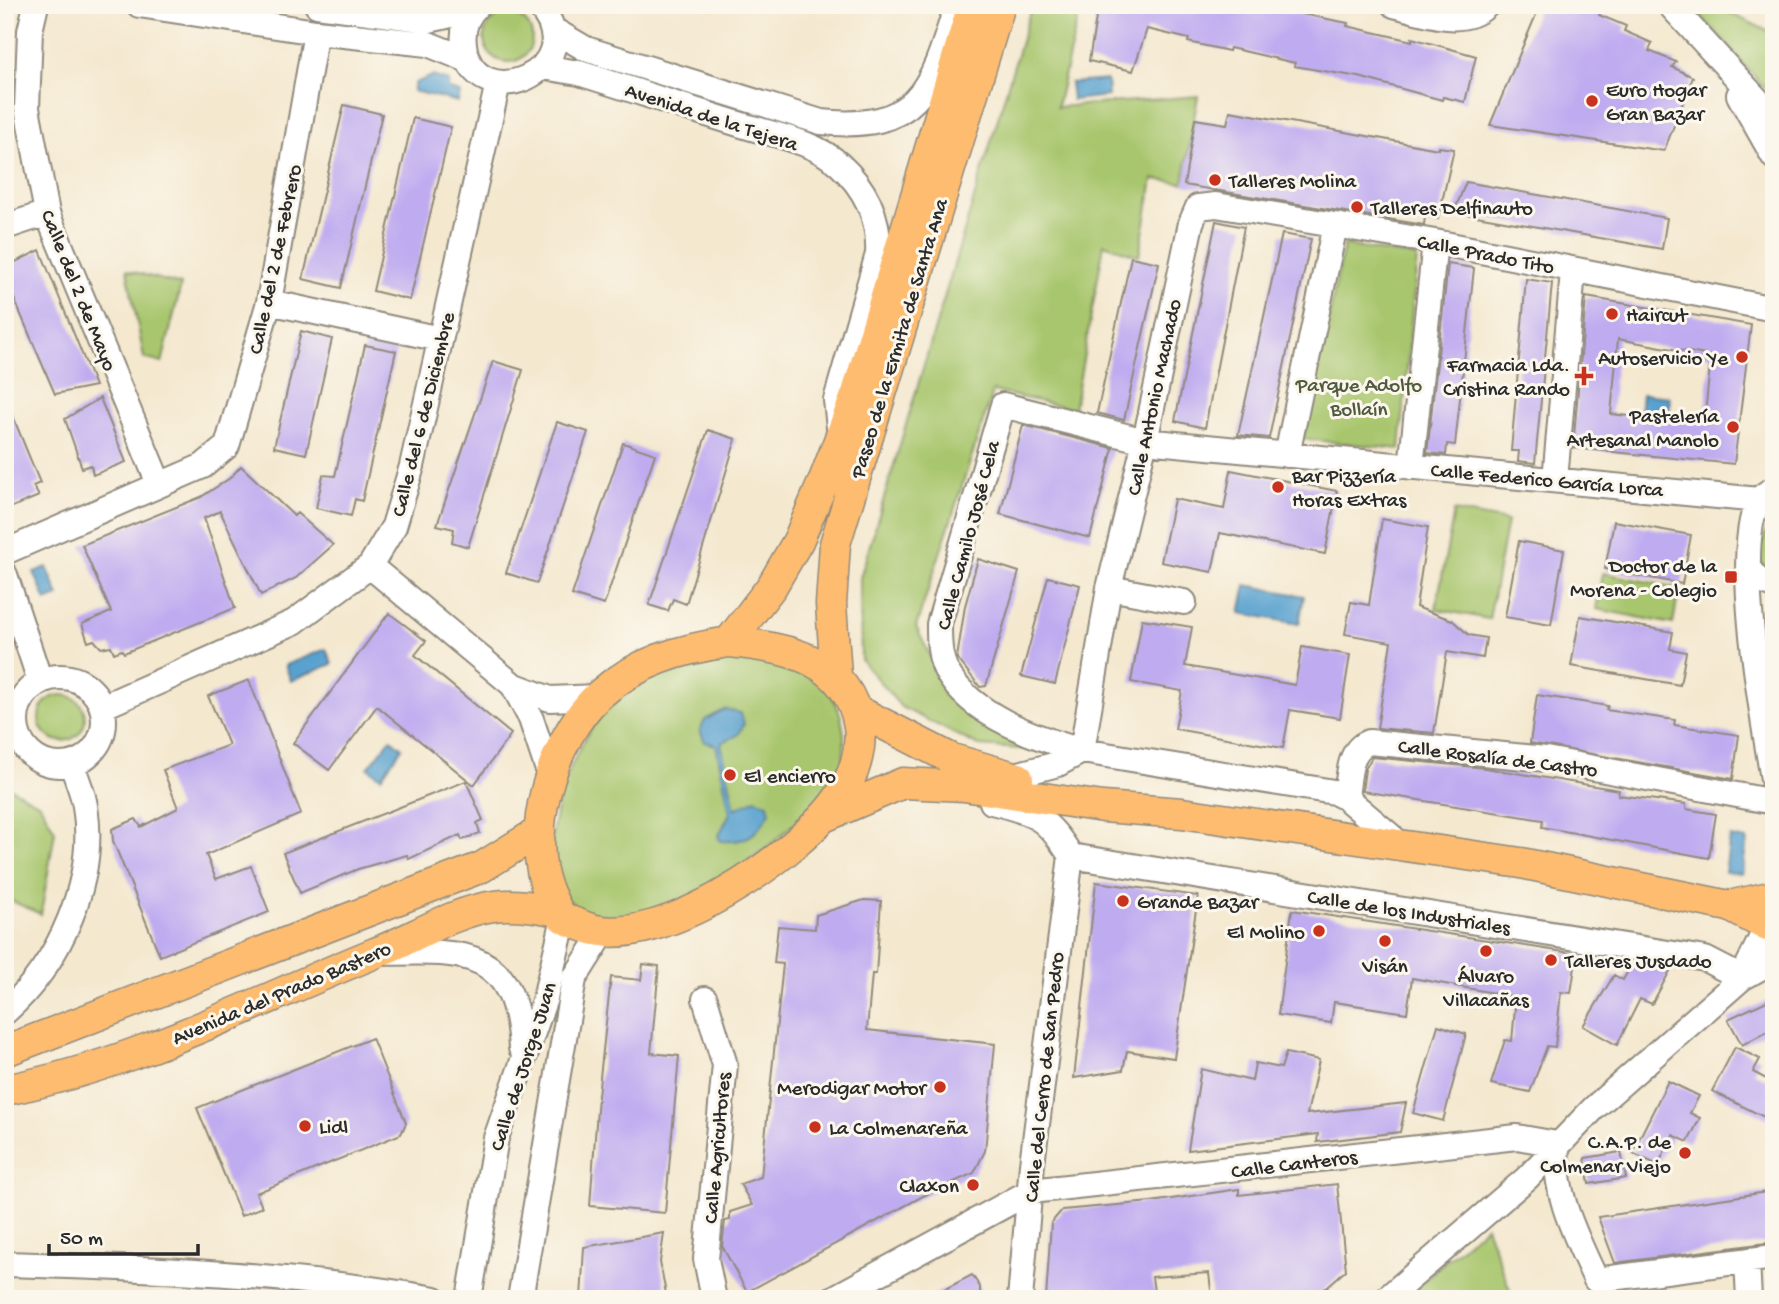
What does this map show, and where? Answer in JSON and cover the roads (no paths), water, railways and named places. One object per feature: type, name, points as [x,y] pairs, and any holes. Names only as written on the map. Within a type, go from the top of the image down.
[{"type":"main road","name":"Paseo de la Ermita de Santa Ana","points":[[729,642],[772,586],[798,541],[840,438],[857,393],[973,5]]},
{"type":"main road","name":"Paseo de la Ermita de Santa Ana","points":[[836,676],[831,604],[835,544],[1000,5]]},
{"type":"main road","points":[[561,914],[544,883],[538,857],[540,831],[550,776],[569,736],[597,697],[655,659],[695,647],[729,642],[788,650],[836,676],[856,710],[860,737],[854,769],[826,816],[779,858],[720,897],[658,924],[603,933]]},
{"type":"main road","points":[[856,710],[952,759],[1011,776],[1106,792],[1182,813]]},
{"type":"main road","points":[[826,816],[902,783],[964,786],[1103,807],[1182,813],[1521,863],[1772,916]]},
{"type":"main road","name":"Avenida del Prado Bastero","points":[[5,1051],[482,867],[540,831]]},
{"type":"main road","name":"Avenida del Prado Bastero","points":[[5,1090],[110,1062],[377,953],[453,919],[494,906],[527,906],[561,914],[603,933]]},
{"type":"street","name":"Calle del 2 de Mayo","points":[[36,5],[30,31],[27,108],[47,213],[159,484]]},
{"type":"street","points":[[139,5],[316,32],[428,44],[468,61]]},
{"type":"street","points":[[317,5],[429,20],[476,8]]},
{"type":"street","points":[[476,8],[463,34],[468,61],[476,71],[498,83],[523,81],[543,67],[553,42],[552,29],[538,5]]},
{"type":"street","name":"Avenida de la Tejera","points":[[552,29],[586,50],[808,119],[848,125],[877,122],[897,114],[914,102],[930,84],[938,66],[957,5]]},
{"type":"street","points":[[1394,5],[1458,19],[1478,13],[1487,5]]},
{"type":"street","points":[[1670,5],[1774,118]]},
{"type":"street","name":"Calle del 2 de Febrero","points":[[5,552],[202,466],[227,446],[269,302],[316,32]]},
{"type":"street","points":[[1718,58],[1774,157]]},
{"type":"street","name":"Avenida de la Tejera","points":[[543,67],[579,73],[793,139],[838,163],[858,184],[873,210],[879,230],[878,254],[835,400],[840,438]]},
{"type":"street","name":"Calle del 6 de Diciembre","points":[[102,707],[294,622],[370,566],[394,526],[412,466],[498,83]]},
{"type":"street","name":"Calle Prado Tito","points":[[1198,207],[1216,205],[1435,242],[1774,309]]},
{"type":"street","name":"Calle Antonio Machado","points":[[1082,751],[1109,588],[1145,441],[1191,223],[1198,207]]},
{"type":"street","points":[[5,227],[47,213]]},
{"type":"street","points":[[1287,455],[1335,225]]},
{"type":"street","points":[[1412,467],[1435,242]]},
{"type":"street","points":[[1555,480],[1573,271]]},
{"type":"street","points":[[269,302],[440,339]]},
{"type":"street","name":"Calle Federico García Lorca","points":[[1003,405],[1145,441],[1555,480],[1766,494]]},
{"type":"street","name":"Calle Camilo José Cela","points":[[1003,405],[939,624],[939,650],[947,672],[962,692],[985,709],[1049,741],[1082,751],[1334,792],[1346,798]]},
{"type":"street","points":[[1766,494],[1749,539],[1749,569],[1755,671],[1774,785]]},
{"type":"street","points":[[370,566],[513,684],[550,699],[597,697]]},
{"type":"street","points":[[1749,569],[1758,580],[1774,586]]},
{"type":"street","points":[[5,575],[40,681]]},
{"type":"street","points":[[1109,588],[1184,602]]},
{"type":"street","points":[[65,677],[77,680],[96,695],[102,707],[103,735],[85,758],[72,764],[57,766],[30,755],[16,730],[20,701],[28,689],[40,681],[65,677]]},
{"type":"street","points":[[513,684],[531,719],[550,776]]},
{"type":"street","name":"Calle Rosalía de Castro","points":[[1346,798],[1354,754],[1359,746],[1369,742],[1546,759],[1774,802]]},
{"type":"street","points":[[1011,776],[1058,764],[1082,751]]},
{"type":"street","points":[[5,1012],[40,972],[62,934],[81,888],[88,843],[85,805],[72,764]]},
{"type":"street","points":[[902,783],[935,794],[981,800],[1025,810],[1053,827],[1071,856]]},
{"type":"street","points":[[1346,798],[1400,844]]},
{"type":"street","name":"Calle de los Industriales","points":[[1071,856],[1705,960],[1742,978]]},
{"type":"street","name":"Calle del Cerro de San Pedro","points":[[1020,1299],[1020,1268],[1071,856]]},
{"type":"street","name":"Calle de Jorge Juan","points":[[469,1299],[494,1149],[522,1058],[545,998],[561,914]]},
{"type":"street","points":[[1742,978],[1772,916]]},
{"type":"street","name":"Calle de Jorge Juan","points":[[520,1299],[574,979],[603,933]]},
{"type":"street","points":[[377,953],[439,951],[461,954],[479,961],[507,985],[519,1012],[522,1058]]},
{"type":"street","points":[[1386,1299],[1527,1178],[1557,1144],[1742,978],[1774,960]]},
{"type":"street","name":"Calle Agricultores","points":[[705,999],[725,1066],[706,1259],[714,1299]]},
{"type":"street","name":"Calle Canteros","points":[[1031,1191],[1517,1137],[1557,1144]]},
{"type":"street","points":[[1557,1144],[1555,1167],[1564,1209],[1596,1280],[1774,1257]]},
{"type":"street","points":[[832,1299],[1031,1191]]},
{"type":"street","points":[[1747,1261],[1749,1299]]},
{"type":"street","points":[[5,1264],[143,1268],[281,1277],[435,1299]]},
{"type":"water","points":[[432,76],[449,81],[448,89],[460,93],[458,102],[413,91],[415,83]]},
{"type":"water","points":[[1107,80],[1108,96],[1072,100],[1070,83]]},
{"type":"water","points":[[1642,394],[1670,397],[1669,415],[1640,412]]},
{"type":"water","points":[[47,567],[59,596],[46,601],[34,572]]},
{"type":"water","points":[[1246,585],[1304,596],[1299,624],[1240,613]]},
{"type":"water","points":[[326,649],[332,664],[291,681],[285,665]]},
{"type":"water","points":[[725,709],[741,713],[744,724],[738,735],[721,743],[735,809],[756,799],[768,804],[770,812],[756,832],[738,841],[721,841],[718,837],[730,813],[716,745],[705,742],[700,731],[705,720]]},
{"type":"water","points":[[391,739],[402,748],[381,777],[368,768]]},
{"type":"water","points":[[1730,837],[1747,840],[1742,874],[1725,872]]},
{"type":"place","name":"Euro Hogar Gran Bazar","points":[[1592,101]]},
{"type":"place","name":"Talleres Molina","points":[[1215,180]]},
{"type":"place","name":"Talleres Delfinauto","points":[[1357,207]]},
{"type":"place","name":"Haircut","points":[[1612,314]]},
{"type":"place","name":"Autoservicio Ye","points":[[1742,357]]},
{"type":"place","name":"Farmacia Lda. Cristina Rando","points":[[1584,376]]},
{"type":"place","name":"Pastelería Artesanal Manolo","points":[[1733,427]]},
{"type":"place","name":"Bar Pizzería Horas Extras","points":[[1278,487]]},
{"type":"place","name":"Doctor de la Morena - Colegio","points":[[1731,577]]},
{"type":"place","name":"El encierro","points":[[730,775]]},
{"type":"place","name":"Grande Bazar","points":[[1123,901]]},
{"type":"place","name":"El Molino","points":[[1319,931]]},
{"type":"place","name":"Visán","points":[[1385,941]]},
{"type":"place","name":"Álvaro Villacañas","points":[[1486,951]]},
{"type":"place","name":"Talleres Jusdado","points":[[1551,960]]},
{"type":"place","name":"Merodigar Motor","points":[[940,1087]]},
{"type":"place","name":"Lidl","points":[[305,1126]]},
{"type":"place","name":"La Colmenareña","points":[[815,1127]]},
{"type":"place","name":"C.A.P. de Colmenar Viejo","points":[[1685,1153]]},
{"type":"place","name":"Claxon","points":[[973,1185]]},
{"type":"park label","name":"Parque Adolfo Bollaín","points":[[1359,396]]}]
